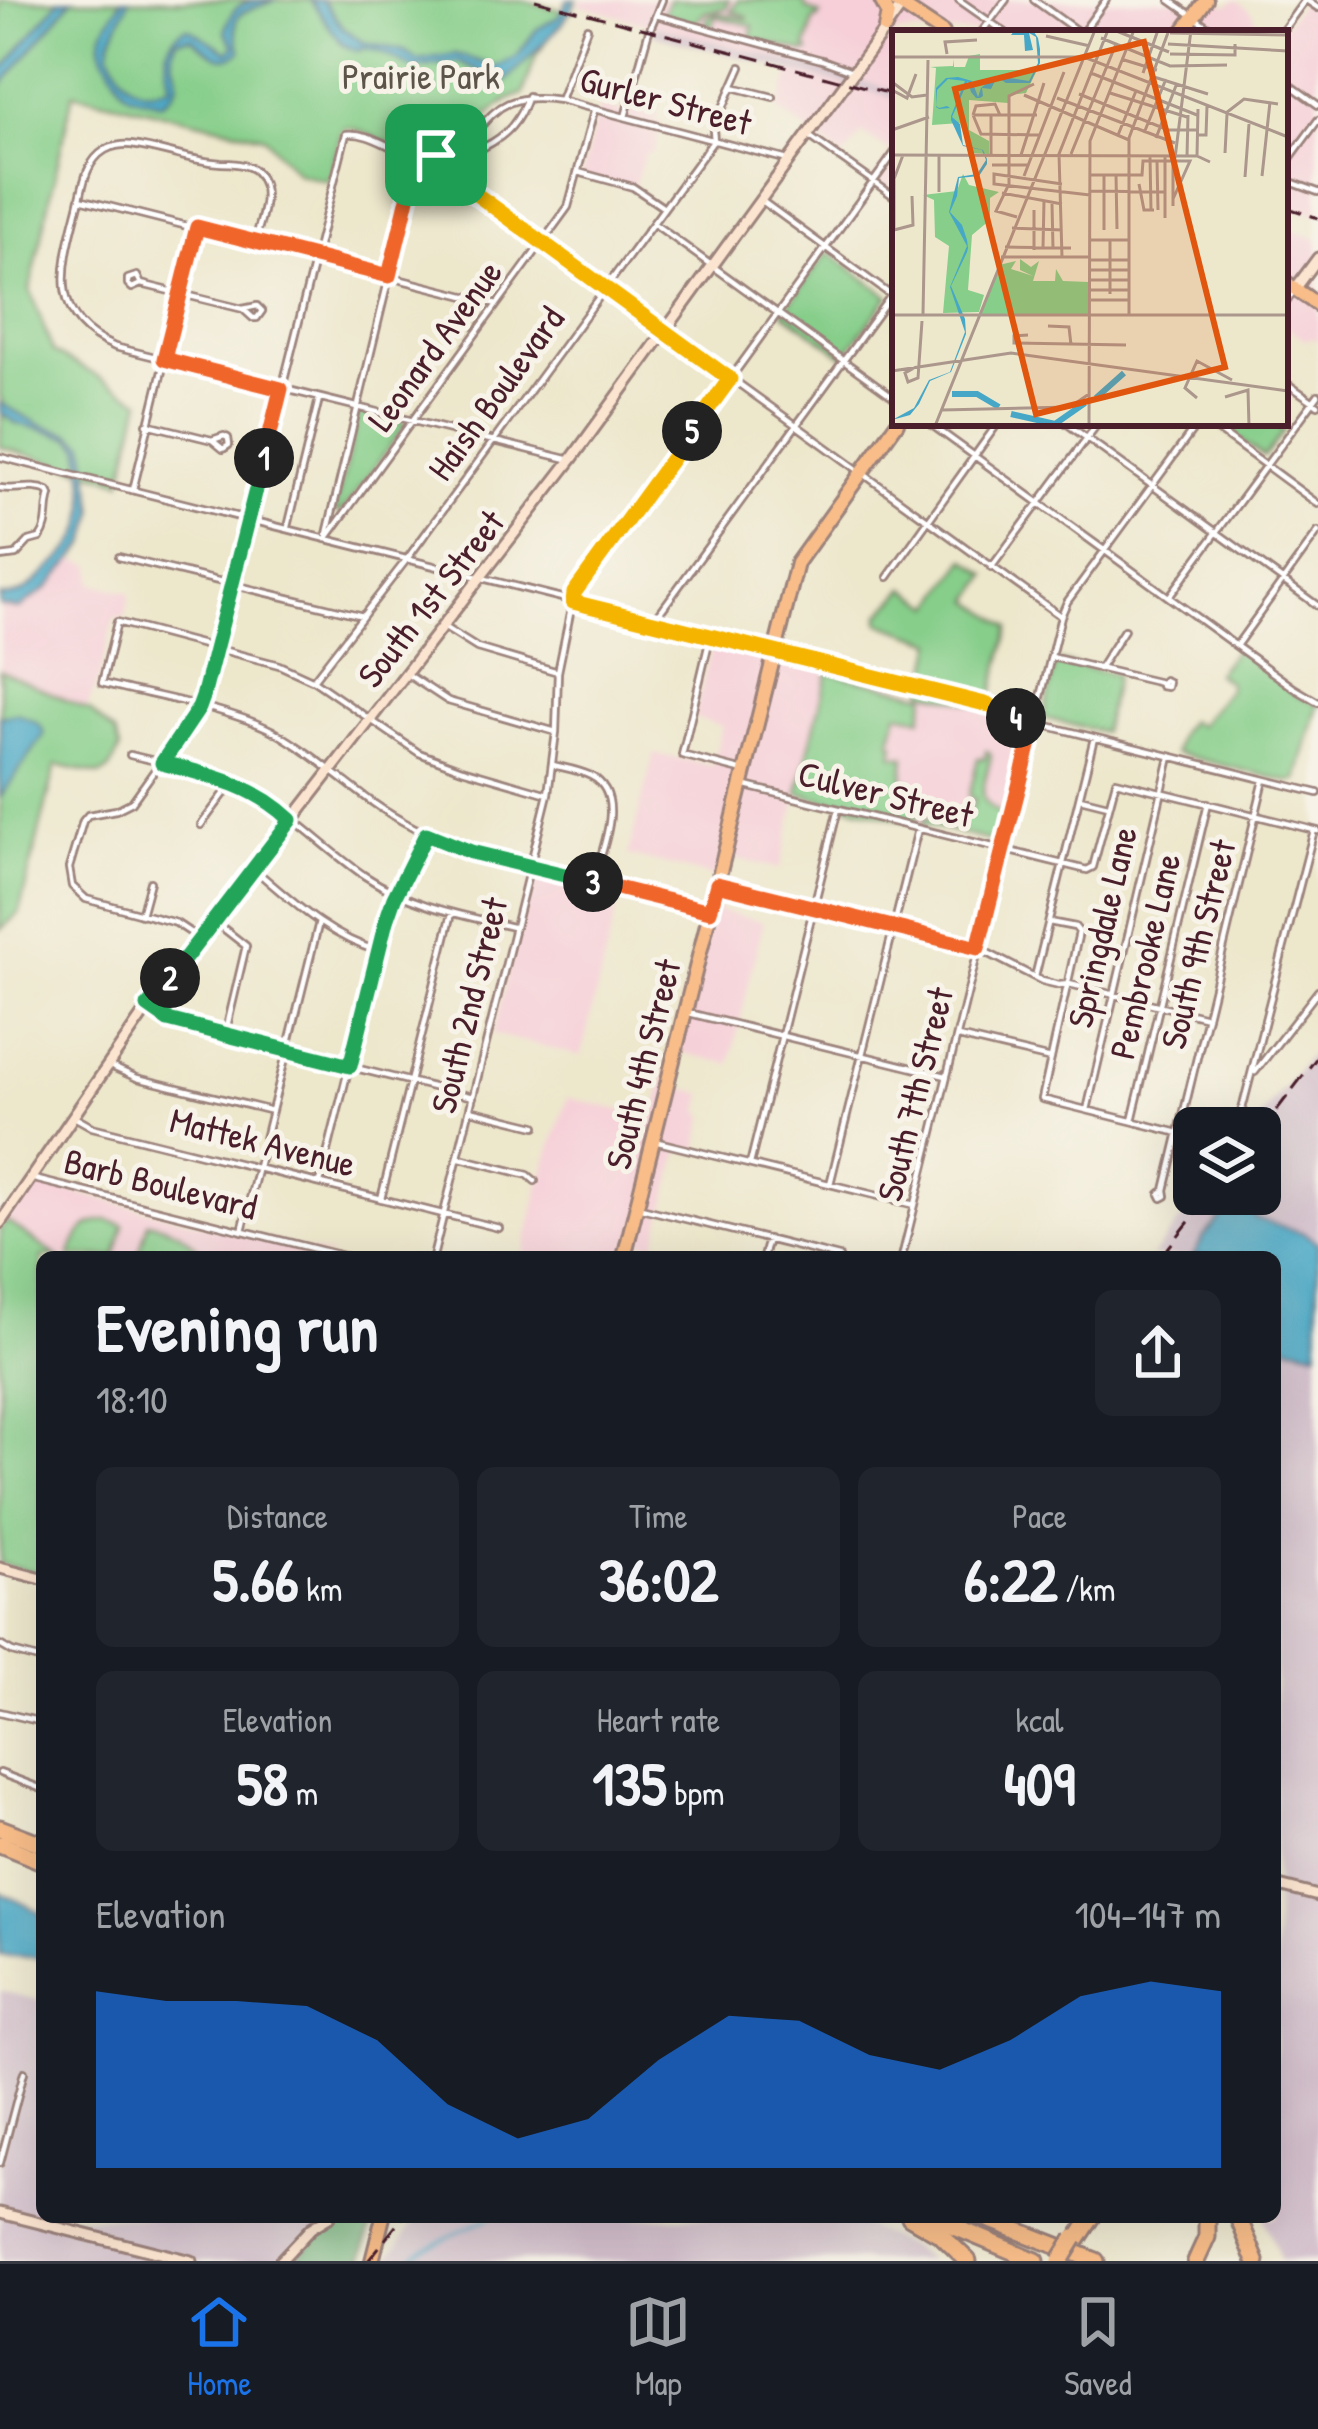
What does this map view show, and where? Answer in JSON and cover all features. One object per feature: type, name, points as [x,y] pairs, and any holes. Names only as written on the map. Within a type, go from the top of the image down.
[{"type":"highway","points":[[0,1828],[36,1842]]},
{"type":"highway","points":[[0,1844],[36,1859]]},
{"type":"highway","points":[[920,2223],[968,2261]]},
{"type":"highway","points":[[945,2223],[1036,2261]]},
{"type":"highway","points":[[989,2223],[1083,2261]]},
{"type":"highway","points":[[998,2223],[1096,2261]]},
{"type":"highway","points":[[1062,2261],[1086,2223]]},
{"type":"highway","points":[[1196,2261],[1208,2236],[1207,2223]]},
{"type":"highway","points":[[1240,2223],[1256,2261]]},
{"type":"main road","points":[[881,0],[888,13],[885,28]]},
{"type":"main road","points":[[1184,30],[1206,0]]},
{"type":"main road","points":[[900,2],[939,30]]},
{"type":"main road","points":[[1290,285],[1318,305]]},
{"type":"main road","name":"South 4th Street","points":[[626,1251],[799,559],[895,426]]},
{"type":"main road","points":[[373,2261],[381,2223]]},
{"type":"street","points":[[625,118],[662,0]]},
{"type":"street","points":[[959,0],[1002,30]]},
{"type":"street","points":[[983,30],[1006,0]]},
{"type":"street","points":[[1034,0],[1077,30]]},
{"type":"street","points":[[1083,30],[1106,0]]},
{"type":"street","points":[[1170,0],[1213,30]]},
{"type":"street","points":[[1283,30],[1305,0],[1318,8]]},
{"type":"street","name":"South 1st Street","points":[[0,1223],[148,1006],[571,460],[900,2]]},
{"type":"street","points":[[656,15],[854,72]]},
{"type":"street","points":[[560,100],[587,28]]},
{"type":"street","name":"Haish Boulevard","points":[[314,681],[714,140],[713,130],[741,67]]},
{"type":"street","points":[[1288,83],[1318,105]]},
{"type":"street","points":[[733,87],[773,97]]},
{"type":"street","points":[[469,139],[484,147],[503,136],[517,122],[528,96]]},
{"type":"street","points":[[200,939],[179,924],[82,897],[70,883],[71,861],[87,816],[127,806],[199,708],[346,134],[418,157],[441,154],[469,139],[494,112],[528,96]]},
{"type":"street","name":"Gurler Street","points":[[528,96],[560,100],[790,160]]},
{"type":"street","name":"Leonard Avenue","points":[[326,539],[568,207],[595,109]]},
{"type":"street","points":[[1288,161],[1318,121]]},
{"type":"street","points":[[808,136],[892,195]]},
{"type":"street","points":[[255,242],[266,191],[257,173],[243,164],[186,160],[130,145],[114,147],[93,161],[80,199],[63,269],[69,306],[80,324],[101,341],[571,460]]},
{"type":"street","points":[[441,154],[458,181],[1061,616]]},
{"type":"street","name":"South 2nd Street","points":[[434,1251],[548,794],[554,765],[558,672],[574,593],[892,156]]},
{"type":"street","points":[[326,539],[418,157]]},
{"type":"street","points":[[578,172],[634,187],[664,208]]},
{"type":"street","points":[[1288,181],[1318,192]]},
{"type":"street","points":[[80,199],[497,304]]},
{"type":"street","points":[[761,201],[892,294]]},
{"type":"street","points":[[653,223],[892,396]]},
{"type":"street","points":[[132,491],[197,227]]},
{"type":"street","points":[[1290,285],[1318,258]]},
{"type":"street","points":[[141,284],[243,309]]},
{"type":"street","points":[[653,622],[892,298]]},
{"type":"street","points":[[1169,597],[1316,401],[1288,384]]},
{"type":"street","points":[[288,529],[319,398]]},
{"type":"street","points":[[148,424],[212,440]]},
{"type":"street","points":[[933,426],[1318,702]]},
{"type":"street","points":[[888,578],[996,426]]},
{"type":"street","points":[[1070,426],[1318,606]]},
{"type":"street","points":[[992,568],[1096,426]]},
{"type":"street","name":"South 7th Street","points":[[904,1251],[1061,616],[1196,426]]},
{"type":"street","points":[[1212,426],[1318,504]]},
{"type":"street","points":[[0,457],[989,705],[1035,723],[1318,793]]},
{"type":"street","points":[[0,488],[36,486],[50,495],[47,524],[40,538],[28,541],[16,555],[0,557]]},
{"type":"street","points":[[1236,646],[1318,532]]},
{"type":"street","points":[[119,556],[363,616]]},
{"type":"street","points":[[548,794],[406,747],[314,681],[265,660],[117,622],[102,683],[270,730],[375,804],[426,834],[471,852],[710,911]]},
{"type":"street","points":[[442,626],[477,649],[558,672]]},
{"type":"street","points":[[1099,669],[1124,630]]},
{"type":"street","name":"Culver Street","points":[[710,637],[682,755],[838,809],[1087,871],[1093,867],[1108,805]]},
{"type":"street","points":[[1052,657],[1161,683]]},
{"type":"street","points":[[406,673],[448,701],[556,733]]},
{"type":"street","points":[[1035,977],[1094,738]]},
{"type":"street","points":[[130,755],[233,782],[357,871],[396,893],[419,904],[515,928]]},
{"type":"street","name":"Springdale Lane","points":[[1087,1110],[1170,757]]},
{"type":"street","points":[[554,765],[595,778],[609,796],[610,814],[593,882]]},
{"type":"street","name":"South 9th Street","points":[[1185,1107],[1264,780]]},
{"type":"street","points":[[1080,798],[1108,805],[1112,786],[1120,781],[1316,830],[1243,1107]]},
{"type":"street","points":[[201,825],[233,782]]},
{"type":"street","name":"Pembrooke Lane","points":[[1132,1121],[1208,803]]},
{"type":"street","points":[[750,1164],[838,809]]},
{"type":"street","points":[[830,1184],[918,829]]},
{"type":"street","points":[[320,1183],[378,951],[396,893],[426,834]]},
{"type":"street","points":[[254,869],[319,922],[350,942],[378,951]]},
{"type":"street","points":[[142,915],[150,883]]},
{"type":"street","points":[[717,884],[978,948],[1054,985],[1069,984],[1207,1017]]},
{"type":"street","points":[[381,1199],[452,913]]},
{"type":"street","points":[[214,921],[246,946],[225,1035]]},
{"type":"street","points":[[242,1231],[319,922]]},
{"type":"street","points":[[1048,922],[1075,927],[1078,935],[1042,1099],[1173,1131]]},
{"type":"street","points":[[1252,1075],[1318,992]]},
{"type":"street","points":[[148,1006],[175,1023],[472,1097]]},
{"type":"street","points":[[686,1012],[946,1076]]},
{"type":"street","points":[[956,1036],[1051,1059]]},
{"type":"street","points":[[106,1064],[125,1075],[272,1112]]},
{"type":"street","points":[[470,1110],[536,1126]]},
{"type":"street","name":"Mattek Avenue","points":[[72,1115],[92,1126],[499,1228]]},
{"type":"street","points":[[655,1141],[915,1205]]},
{"type":"street","name":"South 9th Street","points":[[1165,1190],[1173,1157]]},
{"type":"street","points":[[458,1158],[528,1175],[535,1181]]},
{"type":"street","name":"Barb Boulevard","points":[[30,1178],[324,1251]]},
{"type":"street","points":[[637,1208],[815,1251]]},
{"type":"street","points":[[765,1251],[768,1239]]},
{"type":"street","points":[[0,1568],[36,1577]]},
{"type":"street","points":[[0,1645],[36,1658]]},
{"type":"street","points":[[0,1712],[36,1721]]},
{"type":"street","points":[[0,1773],[36,1787]]},
{"type":"street","points":[[1281,1887],[1318,1896]]},
{"type":"street","points":[[0,2162],[24,2072]]},
{"type":"street","points":[[0,2213],[36,2222]]},
{"type":"street","points":[[40,2223],[191,2261]]},
{"type":"street","points":[[280,2261],[319,2223]]},
{"type":"shaded area","points":[[582,0],[1178,0],[1192,10],[1201,0],[1218,0],[1227,6],[1236,0],[1251,12],[1261,30],[892,30],[892,89],[578,5]]},
{"type":"shaded area","points":[[1303,0],[1318,10],[1318,215],[1288,206],[1288,30],[1281,30]]},
{"type":"shaded area","points":[[655,26],[892,89],[892,97],[653,35]]},
{"type":"shaded area","points":[[791,71],[892,97],[892,192],[874,178],[891,152],[862,133],[844,158],[778,109]]},
{"type":"shaded area","points":[[636,90],[662,97],[655,120],[661,122],[654,152],[645,155],[632,190],[581,177],[600,106],[629,114]]},
{"type":"shaded area","points":[[1288,229],[1318,239],[1318,342],[1305,340],[1288,327]]},
{"type":"shaded area","points":[[73,559],[93,565],[92,583],[130,593],[125,618],[115,618],[112,624],[86,710],[0,670],[0,606],[19,609],[33,600]]},
{"type":"shaded area","points":[[714,639],[989,708],[1029,725],[1001,845],[798,794],[780,869],[730,857],[718,911],[763,922],[730,1064],[681,1052],[673,1086],[704,1094],[700,1112],[706,1115],[697,1153],[680,1150],[655,1245],[631,1239],[628,1251],[524,1251],[542,1175],[568,1098],[654,1118],[715,877],[628,855],[654,754],[713,765],[722,726],[694,718]]},
{"type":"shaded area","points":[[533,870],[621,891],[581,1056],[493,1034]]},
{"type":"shaded area","points":[[1318,1045],[1318,2261],[1281,2261],[1265,2223],[1281,2223],[1281,1251],[1157,1251],[1185,1215],[1281,1215],[1281,1107],[1269,1107]]},
{"type":"shaded area","points":[[32,1185],[311,1251],[49,1251],[6,1221]]},
{"type":"shaded area","points":[[0,1991],[36,2000],[36,2223],[371,2223],[360,2261],[0,2261]]},
{"type":"shaded area","points":[[414,2223],[857,2223],[929,2261],[386,2261]]},
{"type":"green space","name":"Prairie Park","points":[[0,0],[522,0],[569,12],[536,55],[523,94],[496,109],[461,140],[448,148],[417,153],[345,127],[329,181],[297,173],[264,136],[73,93],[30,290],[53,352],[141,400],[122,481],[0,447]]},
{"type":"green space","points":[[669,0],[729,0],[726,8],[705,12],[695,23],[663,14]]},
{"type":"green space","points":[[738,0],[802,0],[807,9],[820,15],[814,19],[806,47],[809,52],[751,38],[753,26],[715,16],[713,28],[705,25],[708,16],[719,13],[747,19],[731,11]]},
{"type":"green space","points":[[828,252],[889,296],[844,356],[783,312]]},
{"type":"green space","points":[[359,411],[407,423],[338,513],[335,511]]},
{"type":"green space","points":[[1221,426],[1277,426],[1284,431],[1264,457]]},
{"type":"green space","points":[[966,559],[988,575],[972,600],[1010,627],[989,708],[924,691],[935,642],[880,623],[880,615],[906,588],[933,606]]},
{"type":"green space","points":[[1236,649],[1299,697],[1318,704],[1297,780],[1174,753],[1179,733],[1189,721],[1198,726],[1228,690],[1229,683],[1216,673]]},
{"type":"green space","points":[[1056,661],[1116,675],[1103,732],[1043,718]]},
{"type":"green space","points":[[0,670],[90,711],[115,734],[120,749],[110,769],[101,775],[56,765],[19,913],[0,930]]},
{"type":"green space","points":[[828,672],[926,695],[922,718],[898,713],[891,741],[895,743],[893,755],[905,756],[903,781],[909,781],[919,804],[916,823],[798,793]]},
{"type":"green space","points":[[986,751],[991,757],[985,799],[1005,815],[998,843],[922,824],[926,817],[962,822],[975,799],[969,797],[978,758],[985,759]]},
{"type":"green space","points":[[107,1220],[124,1225],[117,1251],[72,1251],[82,1231]]},
{"type":"green space","points":[[6,1221],[49,1251],[36,1251],[36,1573],[0,1564],[0,1230]]},
{"type":"green space","points":[[148,1222],[180,1233],[199,1251],[140,1251]]},
{"type":"green space","points":[[372,2223],[362,2261],[293,2261],[327,2227]]},
{"type":"water","points":[[59,0],[72,0],[0,88],[1,72]]},
{"type":"water","points":[[122,0],[129,0],[109,52],[132,85],[148,91],[171,85],[167,53],[178,33],[192,30],[228,52],[234,46],[225,32],[237,8],[276,0],[236,20],[241,51],[234,56],[221,58],[191,38],[177,40],[173,59],[177,86],[162,103],[124,91],[103,54],[101,37]]},
{"type":"water","points":[[310,0],[322,0],[344,29],[363,42],[404,51],[418,60],[456,54],[496,67],[517,56],[536,30],[558,17],[568,0],[577,0],[562,24],[505,82],[459,62],[413,68],[381,52],[343,45]]},
{"type":"water","points":[[0,403],[85,444],[95,512],[87,543],[50,586],[19,609],[0,606],[0,596],[28,588],[78,538],[85,516],[85,486],[81,447],[71,438],[16,423],[0,412]]},
{"type":"water","points":[[17,713],[38,723],[44,735],[0,798],[0,716]]},
{"type":"water","points":[[1223,1215],[1253,1215],[1304,1233],[1318,1243],[1317,1351],[1281,1343],[1281,1251],[1196,1251]]},
{"type":"water","points":[[0,1892],[36,1910],[36,1958],[0,1955]]},
{"type":"waterway","points":[[406,2261],[478,2223]]},
{"type":"railway","points":[[535,0],[892,94]]},
{"type":"railway","points":[[1288,208],[1318,218]]},
{"type":"railway","points":[[1279,1107],[1318,1056]]},
{"type":"railway","points":[[1166,1251],[1194,1215]]},
{"type":"railway","points":[[368,2261],[398,2223]]},
{"type":"route","points":[[441,154],[458,181],[730,379],[574,593],[573,602],[989,705],[1035,723],[978,948],[717,884],[710,911],[492,858],[426,834],[386,921],[350,1066],[175,1023],[148,1006],[291,820],[233,782],[162,763],[199,708],[209,680],[281,389],[164,359],[197,227],[389,276],[418,157],[436,155],[441,154]]}]
